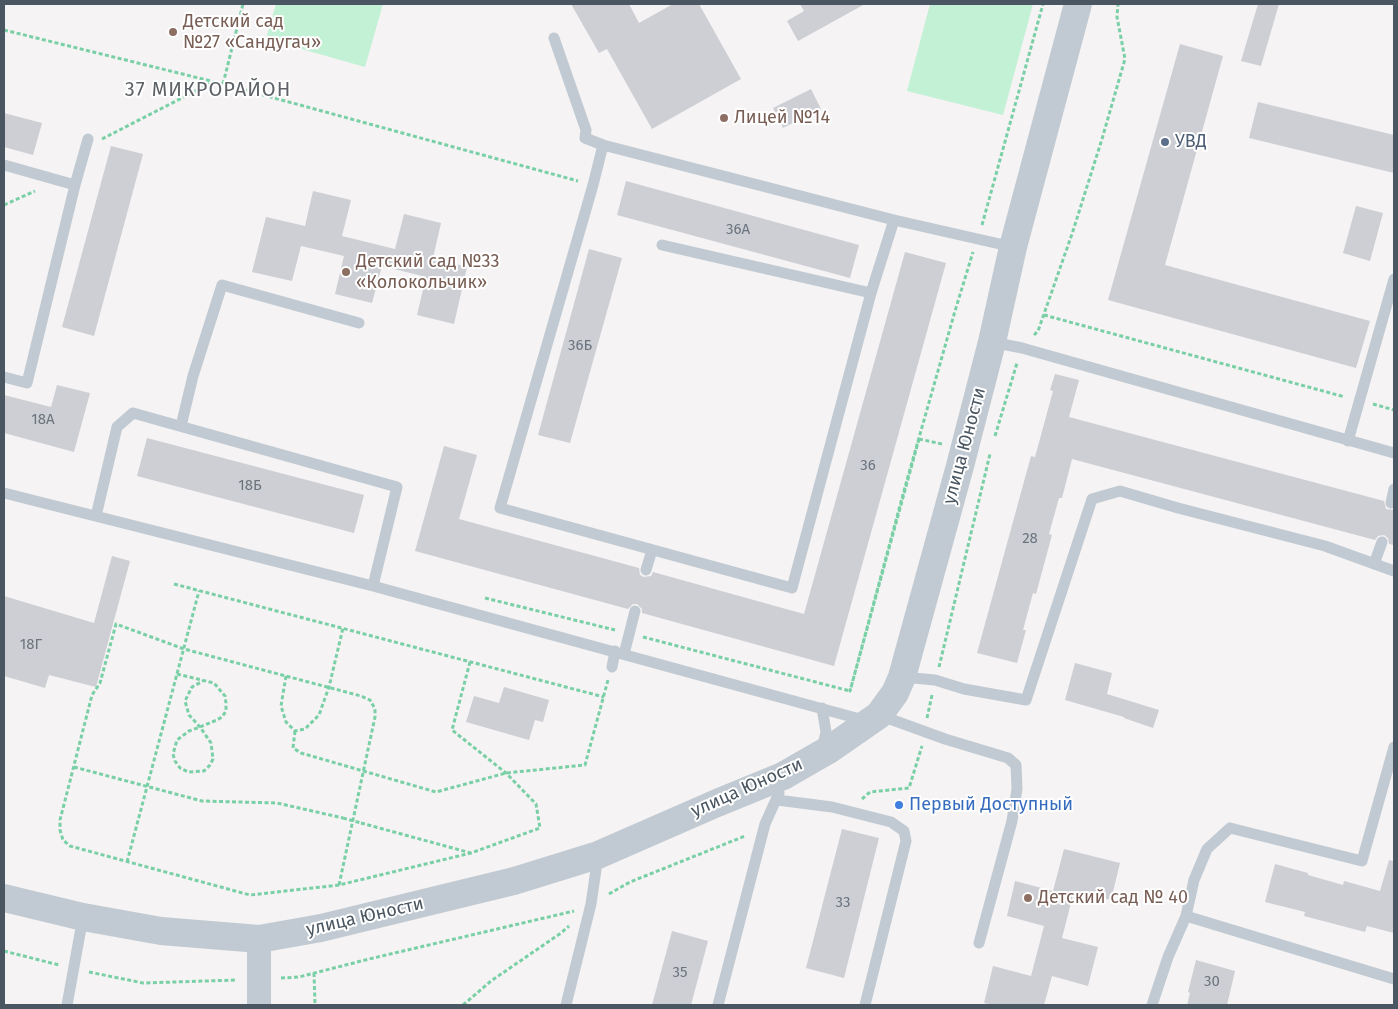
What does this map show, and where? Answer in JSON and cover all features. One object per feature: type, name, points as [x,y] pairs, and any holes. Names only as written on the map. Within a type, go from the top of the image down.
[{"type":"street","name":"улица Юности","points":[[4,898],[83,917],[161,931],[259,938],[321,928],[514,881],[598,855],[717,802],[780,788],[821,754],[874,718],[895,693],[902,677],[960,466],[992,342],[1013,247],[1078,4]]},
{"type":"street","points":[[259,938],[259,1005]]},
{"type":"lane","points":[[554,38],[586,130],[585,138],[602,145],[894,220],[1013,247]]},
{"type":"lane","points":[[4,377],[27,383],[88,139]]},
{"type":"lane","points":[[602,145],[593,185],[500,508],[792,588],[871,293],[894,220]]},
{"type":"lane","points":[[4,165],[75,185]]},
{"type":"lane","points":[[662,245],[871,293]]},
{"type":"lane","points":[[1348,441],[1394,279]]},
{"type":"lane","points":[[181,426],[193,376],[222,286],[359,323]]},
{"type":"lane","points":[[992,342],[1022,348],[1394,453]]},
{"type":"lane","points":[[96,516],[117,427],[133,413],[397,487],[373,586]]},
{"type":"lane","points":[[1390,503],[1394,489]]},
{"type":"lane","points":[[902,677],[935,680],[964,688],[1026,700],[1092,499],[1120,491],[1325,546],[1394,571]]},
{"type":"lane","points":[[4,493],[373,586],[822,708],[874,718],[925,731],[1008,758],[1016,765],[1017,789],[1012,821],[979,942]]},
{"type":"lane","points":[[1374,564],[1382,542]]},
{"type":"lane","points":[[646,570],[652,550]]},
{"type":"lane","points":[[612,667],[620,653],[635,611]]},
{"type":"lane","points":[[821,754],[826,732],[826,720],[822,708]]},
{"type":"lane","points":[[1152,1005],[1168,957],[1186,916],[1194,880],[1207,849],[1230,828],[1362,861],[1394,747]]},
{"type":"lane","points":[[718,1005],[765,824],[780,788],[832,807],[891,822],[904,831],[906,841],[865,1005]]},
{"type":"lane","points":[[566,1005],[592,904],[598,855]]},
{"type":"lane","points":[[1186,916],[1394,978]]},
{"type":"lane","points":[[67,1005],[83,917]]},
{"type":"path","points":[[223,84],[243,4]]},
{"type":"path","points":[[994,440],[1022,348],[1038,331],[1044,315],[1090,177],[1125,59],[1117,17],[1118,4]]},
{"type":"path","points":[[4,30],[223,84],[593,185]]},
{"type":"path","points":[[84,154],[97,142],[214,82]]},
{"type":"path","points":[[4,205],[58,180]]},
{"type":"path","points":[[1044,315],[1394,410]]},
{"type":"path","points":[[918,439],[901,504],[850,690],[905,487],[918,439]]},
{"type":"path","points":[[832,807],[863,799],[870,792],[909,788],[922,749],[935,680],[960,586],[991,451]]},
{"type":"path","points":[[174,584],[604,697]]},
{"type":"path","points":[[127,862],[200,591]]},
{"type":"path","points":[[339,885],[375,717],[375,708],[370,700],[184,649],[116,624],[100,683],[92,695],[60,820],[63,840],[70,846],[250,895],[339,885],[472,854],[540,828],[536,804],[506,773],[452,730],[470,662]]},
{"type":"path","points":[[295,732],[305,729],[320,715],[343,628]]},
{"type":"path","points":[[286,676],[281,706],[286,722],[295,732],[293,748],[301,753],[436,792],[506,773],[585,765],[612,667]]},
{"type":"path","points":[[177,674],[214,683],[225,696],[226,711],[222,717],[217,720],[200,727],[182,735],[174,746],[173,754],[175,761],[180,768],[188,772],[204,771],[210,766],[213,759],[211,743],[200,727],[190,714],[185,701],[192,687],[203,681]]},
{"type":"path","points":[[74,767],[202,801],[277,803],[343,818],[472,854]]},
{"type":"path","points":[[463,1005],[491,981],[561,933],[592,904],[630,882],[747,836],[765,824]]},
{"type":"path","points":[[314,973],[314,1005]]},
{"type":"green space","points":[[276,4],[383,4],[365,67],[266,39]]},
{"type":"green space","points":[[930,4],[1033,4],[1003,115],[907,91]]},
{"type":"building","points":[[571,4],[629,4],[639,23],[673,4],[699,4],[741,79],[652,129],[607,49],[599,53]]},
{"type":"building","points":[[800,4],[865,4],[798,41],[787,21],[804,11]]},
{"type":"building","points":[[1258,4],[1279,4],[1261,66],[1241,61]]},
{"type":"building","points":[[1180,44],[1223,56],[1165,265],[1370,321],[1356,368],[1108,300]]},
{"type":"building","points":[[811,89],[821,109],[783,128],[773,108]]},
{"type":"building","points":[[1258,102],[1394,135],[1394,173],[1249,138]]},
{"type":"building","points":[[4,113],[42,123],[33,155],[4,147]]},
{"type":"building","points":[[111,146],[143,154],[94,336],[62,327]]},
{"type":"building","points":[[626,181],[859,245],[850,278],[617,215]]},
{"type":"building","points":[[313,191],[351,200],[342,236],[395,249],[404,214],[441,223],[433,258],[467,267],[454,324],[417,315],[426,277],[382,266],[372,303],[335,294],[344,256],[301,246],[292,281],[252,272],[266,217],[305,226]]},
{"type":"building","points":[[1356,206],[1383,213],[1370,261],[1343,253]]},
{"type":"building","points":[[589,249],[622,258],[570,443],[538,435]]},
{"type":"building","points":[[905,252],[946,263],[834,666],[642,613],[642,609],[637,604],[633,604],[628,609],[415,551],[444,446],[477,455],[459,519],[639,568],[640,575],[644,577],[651,576],[653,572],[804,614]]},
{"type":"building","points":[[1055,374],[1079,380],[1069,417],[1384,501],[1386,509],[1394,510],[1394,545],[1389,544],[1388,538],[1384,535],[1378,536],[1375,540],[1072,459],[1062,498],[1059,498],[1049,534],[1052,535],[1036,594],[1033,593],[1023,630],[1026,630],[1017,663],[977,653],[1031,456],[1035,457],[1053,391],[1050,390]]},
{"type":"building","points":[[57,385],[90,393],[74,452],[4,433],[4,395],[51,407]]},
{"type":"building","points":[[147,438],[364,495],[354,533],[137,476]]},
{"type":"building","points":[[112,556],[130,561],[96,687],[49,675],[45,688],[4,676],[4,596],[94,623]]},
{"type":"building","points":[[1075,663],[1112,673],[1107,694],[1159,710],[1153,728],[1124,717],[1065,700]]},
{"type":"building","points":[[504,687],[549,700],[543,722],[535,720],[529,740],[466,722],[474,696],[499,703]]},
{"type":"building","points":[[842,829],[879,838],[844,978],[806,968]]},
{"type":"building","points":[[1064,849],[1120,863],[1111,900],[1074,891],[1062,938],[1098,947],[1088,986],[1052,976],[1044,1005],[993,1005],[984,1003],[993,966],[1031,976],[1044,926],[1007,916],[1015,881],[1053,891]]},
{"type":"building","points":[[1389,860],[1394,861],[1394,933],[1367,926],[1365,932],[1304,916],[1305,912],[1265,902],[1275,864],[1343,885],[1344,881],[1380,891]]},
{"type":"building","points":[[672,931],[708,941],[691,1005],[652,1005]]},
{"type":"building","points":[[1196,960],[1235,971],[1227,1005],[1187,1005],[1190,993],[1188,992]]},
{"type":"place","name":"Детский сад №27 «Сандугач»","points":[[173,32]]},
{"type":"place","name":"Лицей №14","points":[[724,118]]},
{"type":"place","name":"УВД","points":[[1165,142]]},
{"type":"place","name":"Детский сад №33 «Колокольчик»","points":[[346,272]]},
{"type":"place","name":"Первый Доступный","points":[[899,805]]},
{"type":"place","name":"Детский сад № 40","points":[[1028,898]]},
{"type":"district","name":"37 МИКРОРАЙОН","points":[[208,90]]}]
